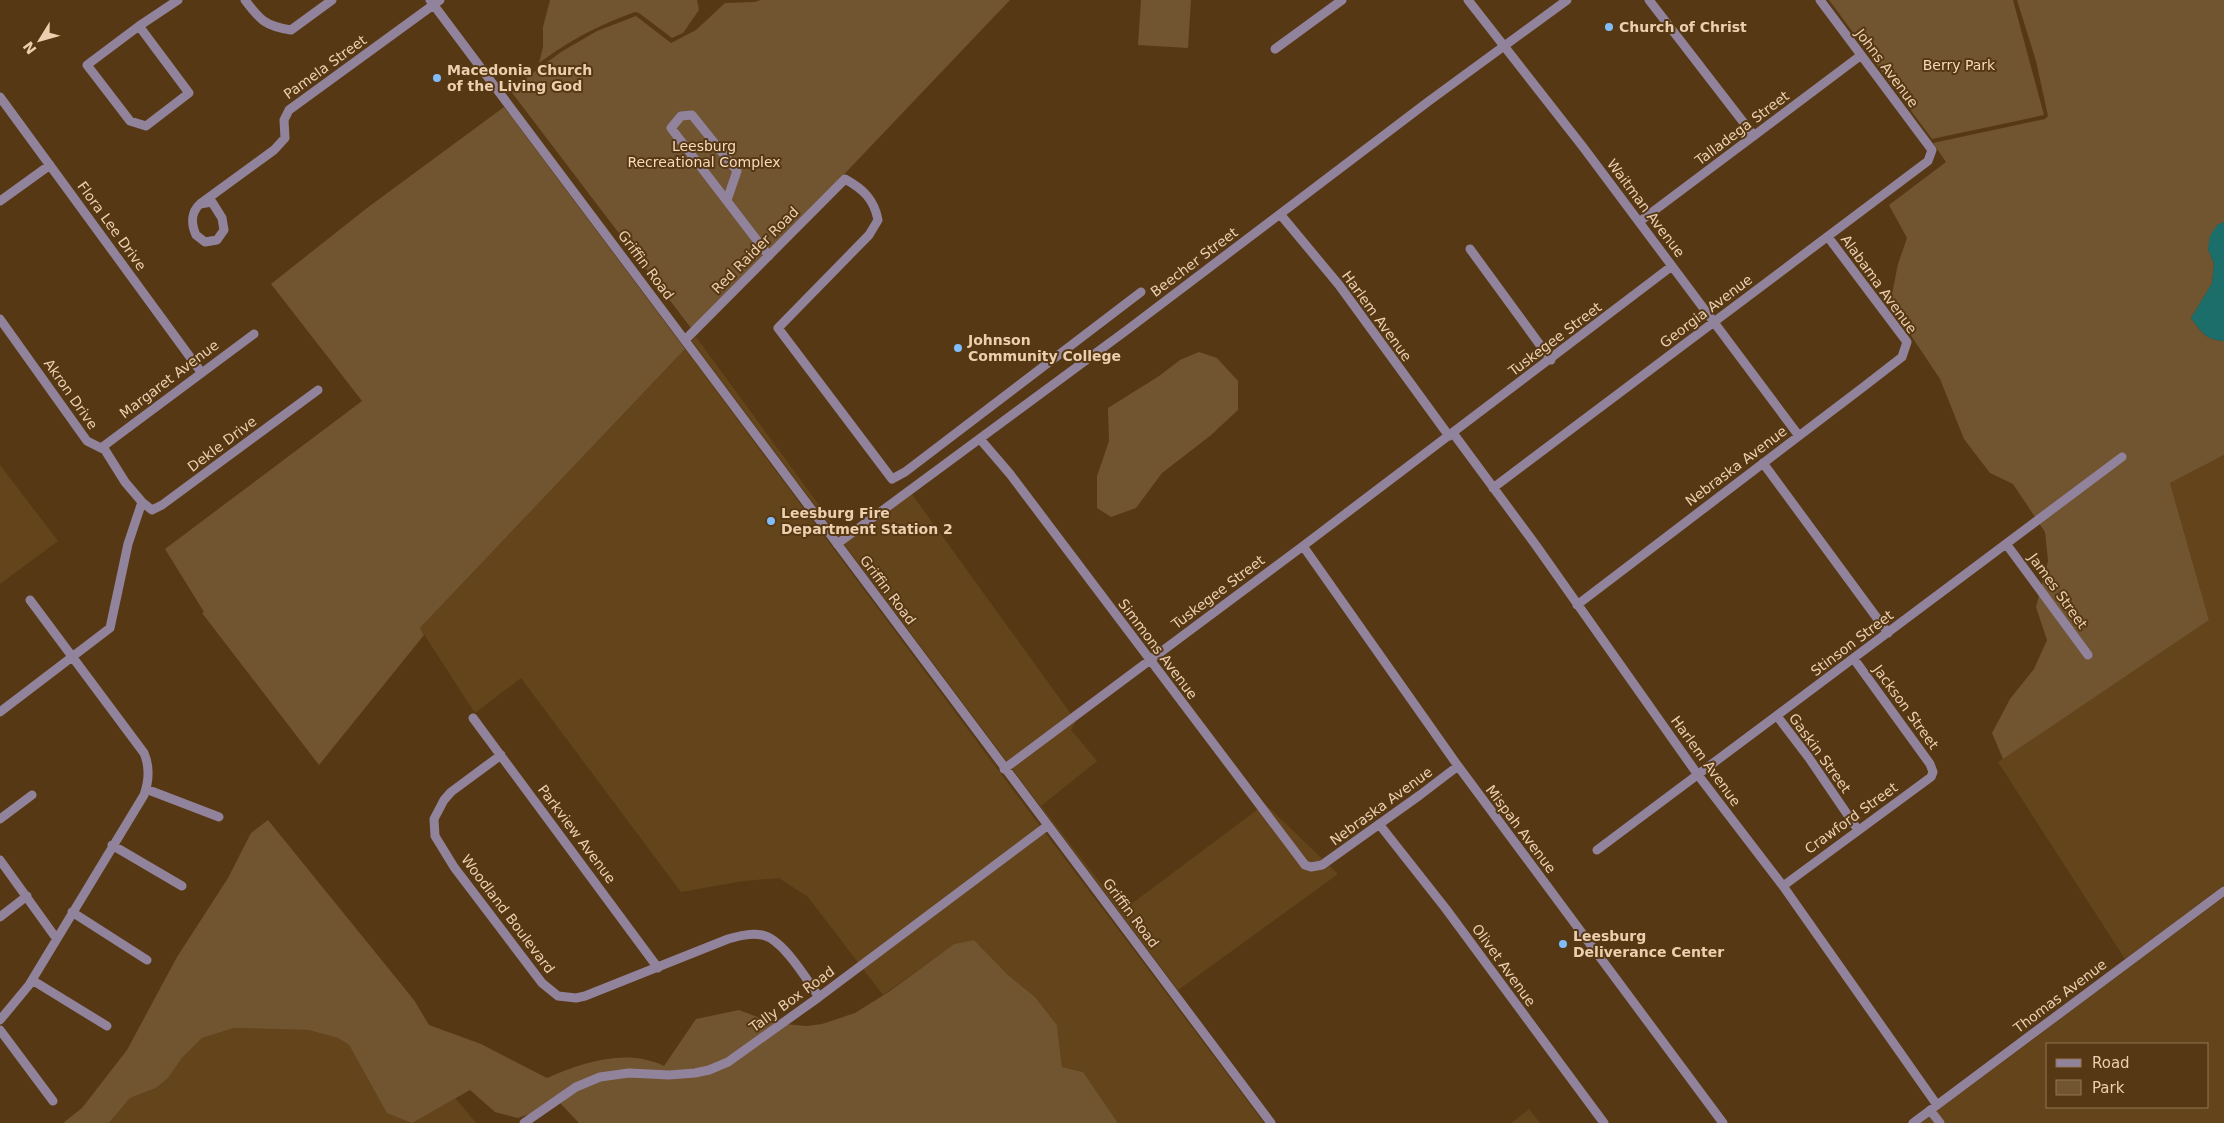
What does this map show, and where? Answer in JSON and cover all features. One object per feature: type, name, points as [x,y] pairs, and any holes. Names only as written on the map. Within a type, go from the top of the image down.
[{"type":"street","points":[[139,26],[190,93],[146,126],[130,122],[87,65],[139,26],[178,0]]},
{"type":"street","points":[[245,0],[257,15],[271,27],[291,30],[332,0]]},
{"type":"street","points":[[1275,49],[1342,0]]},
{"type":"street","name":"Waitman Avenue","points":[[1468,0],[1502,44],[1505,45],[1799,436]]},
{"type":"street","name":"Beecher Street","points":[[837,544],[1567,0]]},
{"type":"street","points":[[1649,0],[1754,136]]},
{"type":"street","name":"Johns Avenue","points":[[1820,0],[1932,152]]},
{"type":"street","name":"Pamela Street","points":[[200,204],[282,142],[285,138],[284,120],[289,110],[434,2]]},
{"type":"street","name":"Griffin Road","points":[[434,2],[1004,768],[1271,1123]]},
{"type":"street","name":"Talladega Street","points":[[1639,222],[1860,56]]},
{"type":"street","name":"Flora Lee Drive","points":[[0,97],[202,372]]},
{"type":"street","points":[[727,200],[737,171],[692,115],[680,116],[671,128],[768,256]]},
{"type":"street","name":"Georgia Avenue","points":[[1493,488],[1892,187],[1924,166],[1932,152]]},
{"type":"street","points":[[0,201],[50,165]]},
{"type":"street","name":"Red Raider Road","points":[[685,340],[845,179],[862,188],[875,206],[878,220],[869,235],[778,328],[892,479],[905,472],[1141,292]]},
{"type":"street","points":[[212,202],[222,218],[224,230],[217,240],[205,242],[196,235],[193,229],[193,214],[200,204],[212,202]]},
{"type":"street","name":"Harlem Avenue","points":[[1280,214],[1339,285],[1451,435],[1536,544],[1698,774],[1783,886],[1934,1108],[1940,1123]]},
{"type":"street","name":"Alabama Avenue","points":[[1828,237],[1907,342],[1907,347]]},
{"type":"street","points":[[1470,249],[1551,360]]},
{"type":"street","name":"Tuskegee Street","points":[[1004,768],[1551,360],[1672,266]]},
{"type":"street","name":"Akron Drive","points":[[0,319],[87,441],[102,448],[109,454],[117,471],[142,502]]},
{"type":"street","name":"Margaret Avenue","points":[[102,448],[254,334]]},
{"type":"street","name":"Nebraska Avenue","points":[[1577,604],[1902,357],[1907,347]]},
{"type":"street","name":"Dekle Drive","points":[[142,502],[152,510],[162,506],[318,390]]},
{"type":"street","name":"Simmons Avenue","points":[[980,439],[1010,474],[1301,862],[1311,867],[1319,866]]},
{"type":"street","name":"Stinson Street","points":[[1597,850],[2007,545],[2122,457]]},
{"type":"street","points":[[1763,463],[1888,633]]},
{"type":"street","points":[[0,711],[73,658],[110,628],[128,544],[142,502]]},
{"type":"street","name":"James Street","points":[[2007,545],[2088,655]]},
{"type":"street","name":"Mispah Avenue","points":[[1303,546],[1458,766],[1723,1123]]},
{"type":"street","points":[[0,1020],[32,980],[146,789],[148,770],[144,753],[30,600]]},
{"type":"street","name":"Jackson Street","points":[[1854,659],[1930,764],[1933,772]]},
{"type":"street","name":"Gaskin Street","points":[[1777,716],[1858,830]]},
{"type":"street","name":"Parkview Avenue","points":[[473,718],[658,968]]},
{"type":"street","name":"Woodland Boulevard","points":[[501,755],[451,792],[438,809],[434,818],[435,836],[454,867],[532,971],[550,991],[558,996],[576,998],[585,996],[728,939],[751,934],[762,935],[774,941],[784,950],[819,997]]},
{"type":"street","name":"Nebraska Avenue","points":[[1319,866],[1458,766]]},
{"type":"street","name":"Crawford Street","points":[[1783,886],[1931,777],[1933,772]]},
{"type":"street","points":[[146,789],[219,817]]},
{"type":"street","points":[[0,819],[32,795]]},
{"type":"street","name":"Olivet Avenue","points":[[1379,824],[1446,909],[1604,1123]]},
{"type":"street","name":"Tally Box Road","points":[[524,1123],[576,1087],[600,1077],[629,1073],[669,1075],[709,1070],[744,1052],[1048,826]]},
{"type":"street","points":[[112,845],[182,886]]},
{"type":"street","points":[[0,860],[56,938]]},
{"type":"street","name":"Thomas Avenue","points":[[1914,1123],[2224,891]]},
{"type":"street","points":[[0,917],[27,896]]},
{"type":"street","points":[[72,912],[147,960]]},
{"type":"street","points":[[32,980],[108,1026]]},
{"type":"street","points":[[0,1030],[53,1101]]},
{"type":"shaded area","points":[[696,337],[846,542],[911,493],[1076,721],[1071,730],[1097,761],[1041,806],[1122,911],[1265,804],[1338,874],[1178,990],[692,341]]},
{"type":"shaded area","points":[[685,349],[1001,774],[1264,1123],[1118,1123],[1083,1072],[1062,1067],[1057,1025],[1035,997],[1008,975],[974,940],[954,944],[883,995],[808,897],[779,878],[743,881],[681,892],[521,678],[475,713],[420,628]]},
{"type":"shaded area","points":[[2224,455],[2224,885],[2125,959],[1998,762],[2209,620],[2170,483]]},
{"type":"shaded area","points":[[0,465],[58,541],[0,584]]},
{"type":"shaded area","points":[[2224,897],[2224,1123],[1921,1123]]},
{"type":"shaded area","points":[[234,1028],[308,1030],[338,1038],[349,1045],[373,1088],[438,1107],[455,1098],[476,1123],[109,1123],[130,1098],[156,1088],[168,1078],[182,1058],[202,1038]]},
{"type":"shaded area","points":[[1529,1109],[1540,1123],[1511,1123],[1527,1111]]},
{"type":"green space","points":[[550,0],[697,0],[699,10],[683,33],[672,38],[635,12],[585,34],[539,63],[543,47],[543,27]]},
{"type":"green space","name":"Leesburg Recreational Complex","points":[[761,0],[1010,0],[694,332],[510,90],[561,52],[597,31],[636,16],[671,43],[696,30],[725,3]]},
{"type":"green space","points":[[1141,0],[1191,0],[1188,48],[1138,45]]},
{"type":"green space","name":"Berry Park","points":[[1829,0],[2013,0],[2044,115],[1932,139]]},
{"type":"green space","points":[[2017,0],[2224,0],[2224,222],[2217,226],[2208,249],[2214,264],[2212,283],[2191,318],[2208,337],[2224,341],[2224,455],[2170,483],[2209,620],[2003,759],[1992,733],[2010,699],[2034,669],[2047,640],[2036,607],[2048,561],[2045,532],[2013,484],[1990,473],[1964,439],[1940,379],[1890,304],[1898,264],[1907,238],[1889,205],[1946,162],[1933,143],[2045,119],[2048,116],[2036,61]]},
{"type":"green space","points":[[504,107],[685,349],[420,628],[424,635],[319,765],[202,613],[204,612],[165,549],[362,401],[271,284],[367,208]]},
{"type":"green space","points":[[1199,352],[1217,358],[1238,381],[1238,410],[1210,436],[1162,473],[1136,508],[1111,517],[1097,508],[1097,476],[1109,441],[1108,408],[1159,376],[1180,360]]},
{"type":"green space","points":[[268,820],[414,1000],[429,1025],[481,1044],[547,1078],[590,1062],[605,1059],[635,1058],[664,1066],[696,1019],[739,1010],[773,1023],[807,1026],[822,1024],[855,1013],[890,991],[954,944],[974,940],[1008,975],[1035,997],[1057,1025],[1062,1067],[1083,1072],[1118,1123],[579,1123],[560,1103],[518,1118],[495,1112],[470,1090],[412,1123],[387,1113],[349,1045],[338,1038],[308,1030],[234,1028],[202,1038],[182,1058],[168,1078],[156,1088],[130,1098],[109,1123],[63,1123],[82,1108],[127,1050],[177,957],[228,878],[251,833]]},
{"type":"water","points":[[2224,222],[2224,341],[2208,337],[2191,318],[2212,283],[2214,264],[2208,249],[2210,236],[2217,225]]},
{"type":"place","name":"Church of Christ","points":[[1609,27]]},
{"type":"place","name":"Macedonia Church of the Living God","points":[[437,78]]},
{"type":"place","name":"Johnson Community College","points":[[958,348]]},
{"type":"place","name":"Leesburg Fire Department Station 2","points":[[771,521]]},
{"type":"place","name":"Leesburg Deliverance Center","points":[[1563,944]]}]
